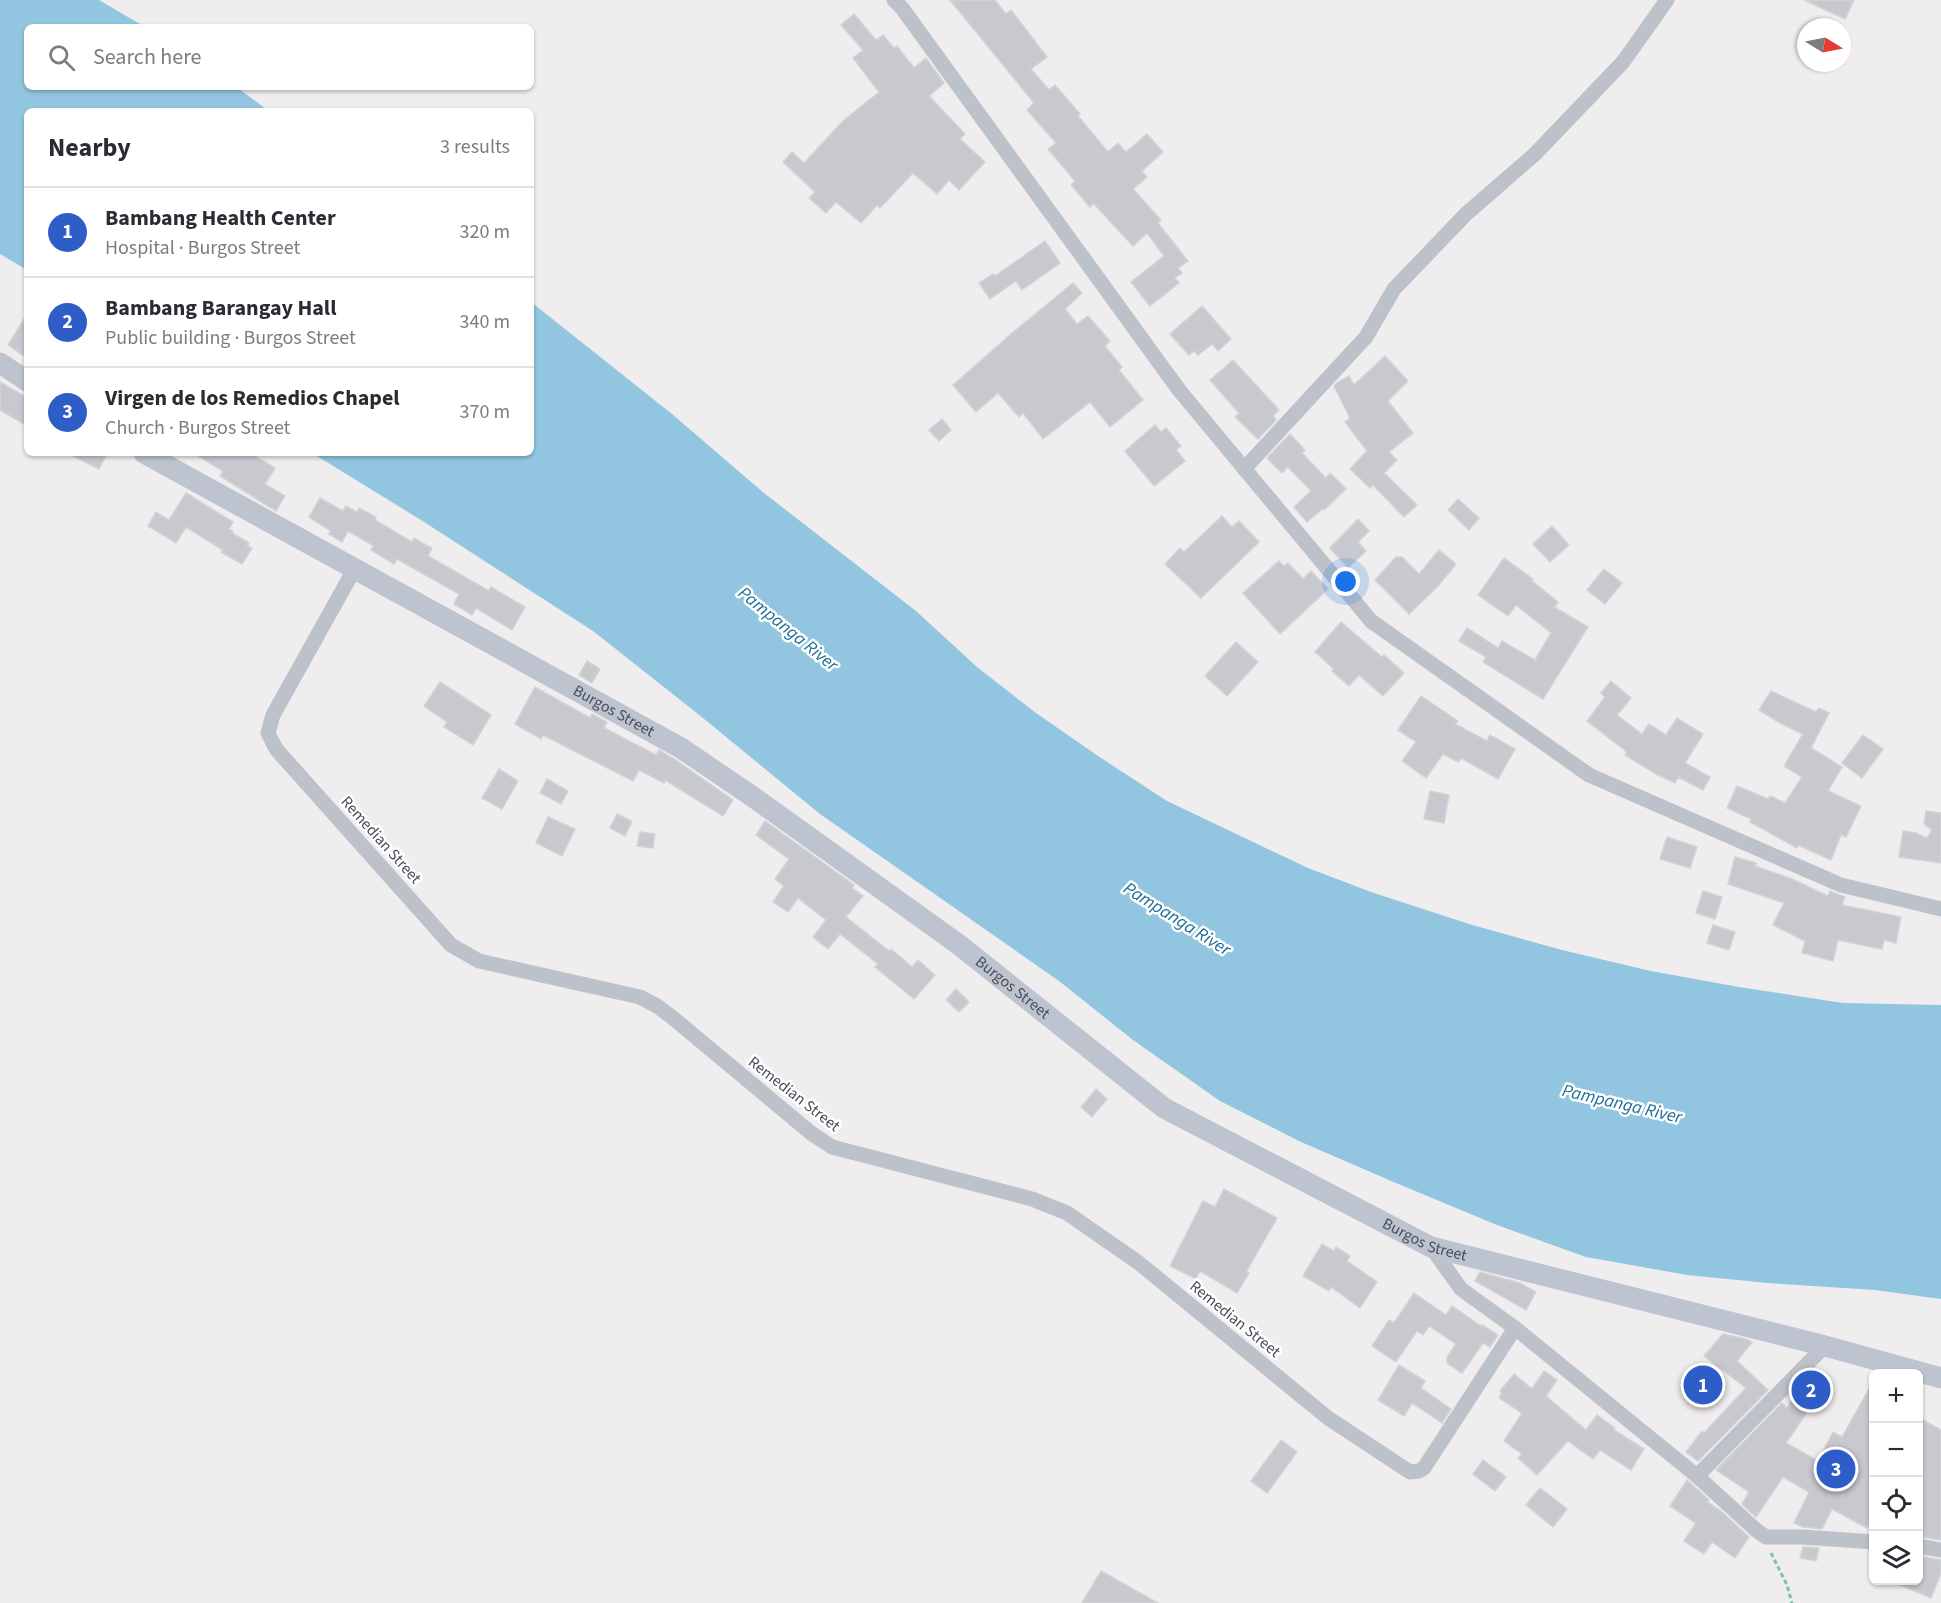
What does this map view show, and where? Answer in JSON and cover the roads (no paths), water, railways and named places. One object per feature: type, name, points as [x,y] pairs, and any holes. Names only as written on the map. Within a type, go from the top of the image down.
[{"type":"street","points":[[894,0],[1179,390],[1371,621],[1589,775],[1841,885],[1941,909]]},
{"type":"street","points":[[1244,469],[1366,337],[1394,289],[1466,214],[1535,154],[1623,62],[1667,0]]},
{"type":"street","points":[[0,363],[24,379]]},
{"type":"street","name":"Burgos Street","points":[[150,456],[648,729],[700,761],[958,944],[1164,1108],[1431,1247],[1825,1346],[1941,1378]]},
{"type":"street","name":"Remedian Street","points":[[355,568],[273,715],[268,734],[276,749],[451,945],[479,961],[640,997],[648,1001],[682,1026],[811,1133],[832,1147],[1032,1199],[1067,1213],[1139,1263],[1328,1418],[1410,1472],[1424,1468],[1515,1328]]},
{"type":"street","points":[[1431,1247],[1461,1289],[1515,1328],[1697,1476],[1766,1537],[1869,1542]]},
{"type":"street","points":[[1697,1476],[1825,1346]]},
{"type":"street","points":[[1923,1547],[1941,1550]]},
{"type":"water","points":[[0,0],[99,0],[140,24],[24,24],[24,90],[240,90],[265,108],[24,108],[24,268],[0,254]]},
{"type":"water","name":"Pampanga River","points":[[534,304],[672,414],[764,493],[916,611],[977,667],[1036,713],[1167,801],[1308,868],[1371,892],[1469,924],[1562,950],[1651,971],[1843,1003],[1941,1005],[1941,1299],[1875,1290],[1687,1275],[1586,1257],[1497,1225],[1396,1183],[1301,1142],[1220,1101],[1133,1040],[1059,981],[820,814],[593,631],[317,456],[534,456]]},
{"type":"place","name":"Bambang Health Center","points":[[1703,1385]]},
{"type":"place","name":"Bambang Barangay Hall","points":[[1811,1390]]},
{"type":"place","name":"Virgen de los Remedios Chapel","points":[[1836,1469]]}]
